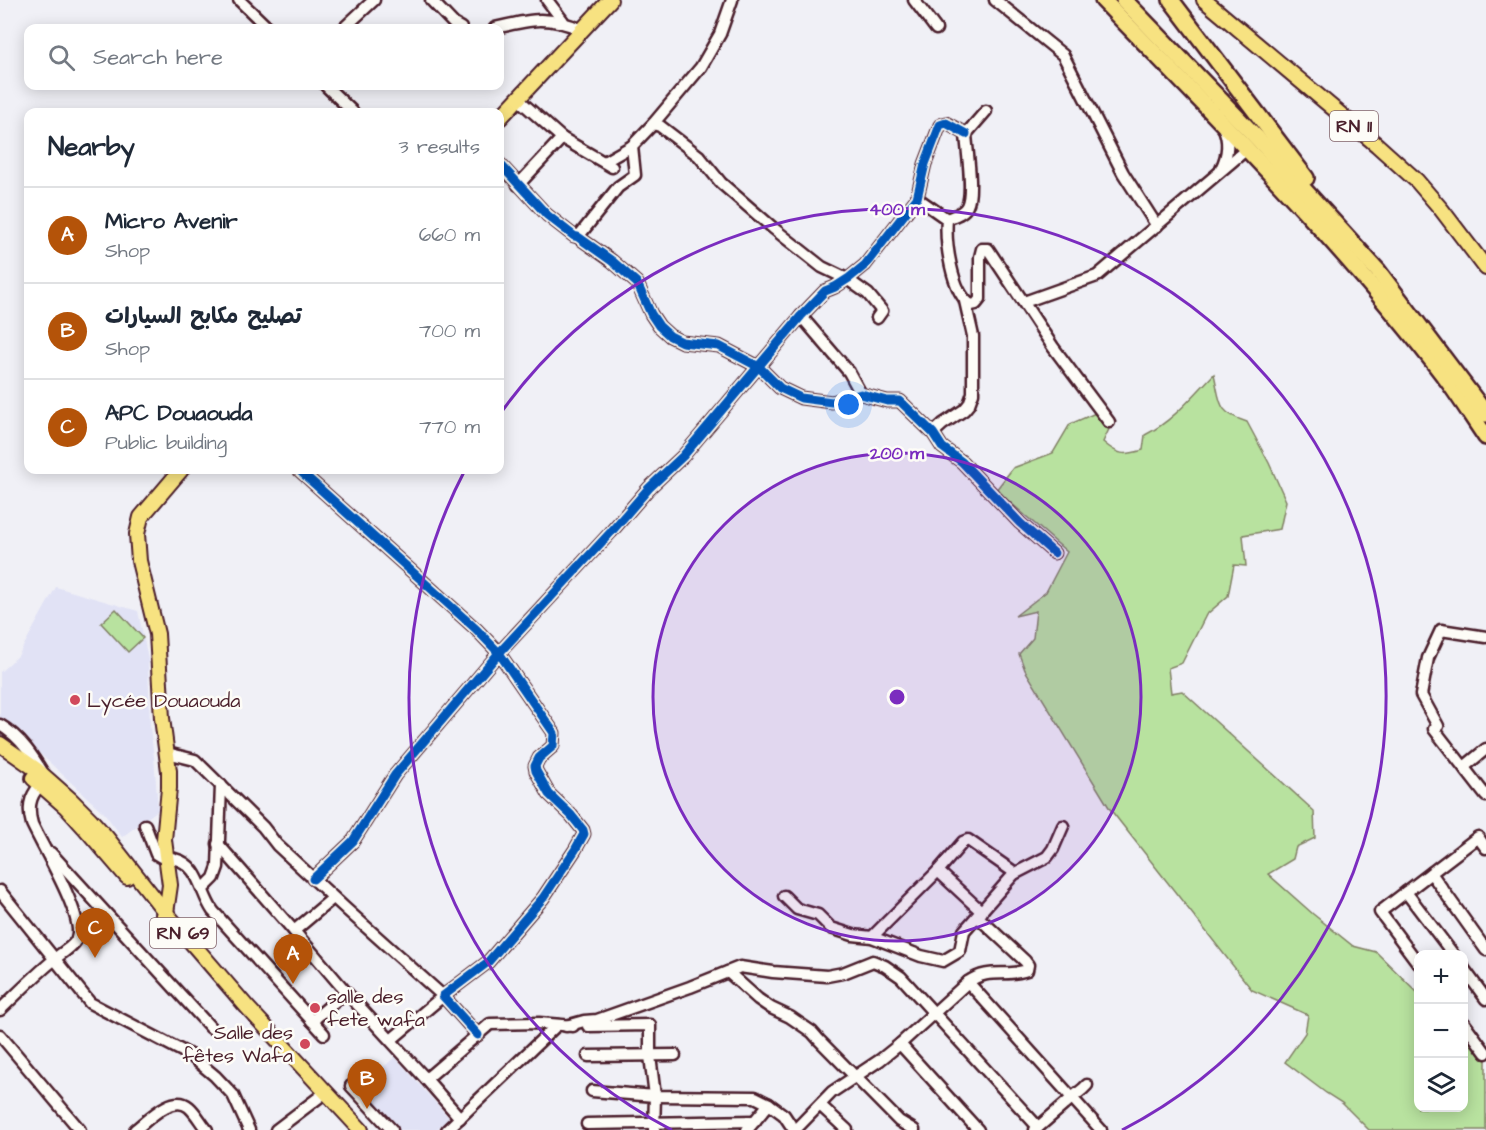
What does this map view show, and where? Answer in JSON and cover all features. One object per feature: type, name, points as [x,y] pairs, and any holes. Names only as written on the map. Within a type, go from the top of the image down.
[{"type":"highway","points":[[1103,0],[1248,148],[1307,213],[1379,296],[1448,382],[1486,437]]},
{"type":"highway","points":[[1124,0],[1275,156],[1378,271]]},
{"type":"highway","points":[[1171,0],[1486,414]]},
{"type":"main road","points":[[504,114],[610,0]]},
{"type":"main road","name":"RN 11","points":[[1204,0],[1377,145],[1417,182],[1441,209],[1486,268]]},
{"type":"main road","points":[[163,915],[170,885],[164,840],[170,788],[162,718],[157,634],[139,561],[137,534],[141,517],[178,474]]},
{"type":"main road","name":"RN 69","points":[[0,744],[27,761],[43,781]]},
{"type":"main road","name":"RN 69","points":[[0,754],[71,800],[96,826],[163,915],[247,1007],[323,1094],[351,1130]]},
{"type":"main road","name":"RN 69","points":[[323,1094],[361,1130]]},
{"type":"street","points":[[239,0],[264,24]]},
{"type":"street","points":[[348,24],[374,0]]},
{"type":"street","points":[[431,0],[453,24]]},
{"type":"street","points":[[547,0],[563,21]]},
{"type":"street","points":[[518,99],[562,138],[608,165],[632,146],[701,67],[720,34],[732,0]]},
{"type":"street","points":[[914,0],[936,29]]},
{"type":"street","points":[[995,0],[1063,55],[1123,173],[1157,226]]},
{"type":"street","points":[[504,26],[540,19],[563,21],[583,30]]},
{"type":"street","points":[[330,90],[349,108]]},
{"type":"street","points":[[947,219],[958,215],[966,208],[970,194],[966,134],[986,111]]},
{"type":"street","points":[[1218,117],[1227,135],[1228,144],[1220,172]]},
{"type":"street","points":[[313,879],[353,841],[395,775],[498,653],[649,488],[683,456],[801,316],[825,291],[847,279],[864,265],[917,198],[925,164],[940,125],[946,123],[966,134]]},
{"type":"street","points":[[652,124],[660,126],[699,156],[721,183],[822,267],[847,279],[868,294],[882,311],[877,318]]},
{"type":"street","points":[[518,185],[562,138]]},
{"type":"street","points":[[578,237],[618,187],[635,175],[632,146]]},
{"type":"street","points":[[1024,302],[1097,276],[1248,148]]},
{"type":"street","points":[[504,169],[547,215],[612,261],[637,284],[651,314],[670,336],[682,342],[719,346],[759,367],[780,388],[801,398],[832,402],[861,394],[887,402],[900,401],[933,433],[942,447],[962,462],[1020,523],[1054,553]]},
{"type":"street","points":[[917,198],[947,219]]},
{"type":"street","points":[[933,433],[964,410],[973,393],[973,336],[964,301],[952,271],[946,231],[947,219]]},
{"type":"street","points":[[964,301],[971,305],[976,304],[980,298],[980,257],[982,249],[988,249],[1053,347],[1109,422]]},
{"type":"street","points":[[801,316],[849,372],[861,394]]},
{"type":"street","points":[[303,474],[476,629],[498,653],[554,733],[553,746],[539,758],[535,766],[536,771],[549,794],[571,815],[584,834],[543,898],[488,962],[443,996],[391,1041]]},
{"type":"street","points":[[1486,637],[1441,630],[1428,658],[1421,695],[1438,726],[1434,729],[1486,796]]},
{"type":"street","points":[[0,725],[27,750],[43,781],[29,804],[29,814],[77,923],[77,939],[73,945],[40,970],[0,1010]]},
{"type":"street","points":[[1464,767],[1486,749]]},
{"type":"street","points":[[167,753],[195,760],[263,827],[277,845],[443,996],[478,1035]]},
{"type":"street","points":[[203,889],[214,878],[218,867],[221,785]]},
{"type":"street","points":[[145,825],[156,854],[161,857],[183,860],[195,873],[207,903],[324,1034]]},
{"type":"street","points":[[784,896],[797,909],[818,915],[831,928],[853,935],[872,937],[921,956],[943,961],[960,951],[964,931],[1014,874],[1047,857],[1063,826]]},
{"type":"street","points":[[1414,956],[1380,912],[1478,837],[1486,848]]},
{"type":"street","points":[[872,937],[938,871],[963,842],[968,840],[1014,874]]},
{"type":"street","points":[[42,844],[211,1028]]},
{"type":"street","points":[[218,844],[346,992],[460,1118]]},
{"type":"street","points":[[592,1091],[755,1097],[784,1115],[794,1130],[832,1092],[900,1044],[968,982],[977,976],[990,973],[1026,970],[1028,965],[1025,961],[938,871]]},
{"type":"street","points":[[1431,873],[1486,950]]},
{"type":"street","points":[[0,891],[90,1003],[190,1054],[233,1095],[247,1130]]},
{"type":"street","points":[[1406,892],[1450,950]]},
{"type":"street","points":[[294,931],[333,898]]},
{"type":"street","points":[[447,1130],[562,1026],[597,1020],[740,967],[827,976],[843,973],[873,961],[885,966],[901,977],[1036,1128],[1087,1085]]},
{"type":"street","points":[[728,972],[758,999],[812,1032],[899,1120],[914,1130]]},
{"type":"street","points":[[1468,974],[1486,999]]},
{"type":"street","points":[[968,982],[1101,1130]]},
{"type":"street","points":[[312,1020],[346,992]]},
{"type":"street","points":[[426,1079],[490,1024],[650,1025],[650,1056],[655,1095],[654,1126]]},
{"type":"street","points":[[1468,1028],[1486,1053]]},
{"type":"street","points":[[0,1035],[80,1130]]},
{"type":"street","points":[[900,1044],[978,1130]]},
{"type":"street","points":[[588,1056],[675,1055]]},
{"type":"street","points":[[351,1086],[392,1130]]},
{"type":"street","points":[[276,1130],[323,1094]]},
{"type":"street","points":[[135,1130],[168,1104],[176,1103],[189,1107],[207,1130]]},
{"type":"street","points":[[747,1130],[769,1104]]},
{"type":"street","points":[[820,1104],[847,1130]]},
{"type":"street","points":[[587,1124],[654,1126],[755,1121]]},
{"type":"shaded area","name":"Lycée Douaouda","points":[[56,587],[138,611],[148,659],[150,728],[158,810],[122,837],[105,814],[22,737],[16,743],[0,735],[0,672],[18,656]]},
{"type":"shaded area","points":[[395,1057],[449,1118],[436,1130],[397,1130],[360,1088]]},
{"type":"green space","points":[[1214,374],[1222,405],[1230,414],[1247,422],[1286,501],[1280,529],[1243,535],[1246,566],[1234,565],[1228,596],[1206,615],[1182,663],[1168,668],[1171,693],[1182,691],[1314,811],[1315,838],[1296,847],[1293,859],[1268,874],[1353,946],[1376,952],[1414,989],[1414,1112],[1468,1112],[1468,1037],[1486,1060],[1486,1130],[1369,1130],[1342,1103],[1285,1062],[1305,1033],[1308,1015],[1252,990],[1110,809],[1025,670],[1019,654],[1033,638],[1036,611],[1015,616],[1046,592],[1067,552],[996,490],[1013,468],[1053,453],[1070,424],[1098,412],[1110,427],[1103,442],[1113,450],[1131,453],[1143,450],[1145,435],[1173,416]]},
{"type":"green space","points":[[116,609],[143,638],[128,652],[101,623]]},
{"type":"cycle path","points":[[313,879],[353,841],[395,775],[499,653],[649,488],[683,456],[801,316],[825,291],[849,278],[865,265],[917,198],[925,164],[940,125],[946,123],[966,134]]},
{"type":"cycle path","points":[[504,168],[547,215],[612,261],[637,283],[651,314],[670,336],[682,342],[719,346],[759,367],[780,388],[801,398],[832,402],[861,394],[887,401],[900,401],[933,433],[942,447],[962,462],[1020,523],[1054,553]]},
{"type":"cycle path","points":[[303,474],[476,629],[499,653],[554,733],[553,746],[539,758],[535,766],[536,771],[549,794],[571,815],[584,834],[543,898],[488,962],[443,996],[478,1035]]},
{"type":"place","name":"Lycée Douaouda","points":[[75,700]]},
{"type":"place","name":"APC Douaouda","points":[[95,958]]},
{"type":"place","name":"Micro Avenir","points":[[293,984]]},
{"type":"place","name":"salle des fete wafa","points":[[315,1008]]},
{"type":"place","name":"Salle des fêtes Wafa","points":[[305,1044]]},
{"type":"place","name":"تصليح مكابح السيارات","points":[[367,1109]]}]
